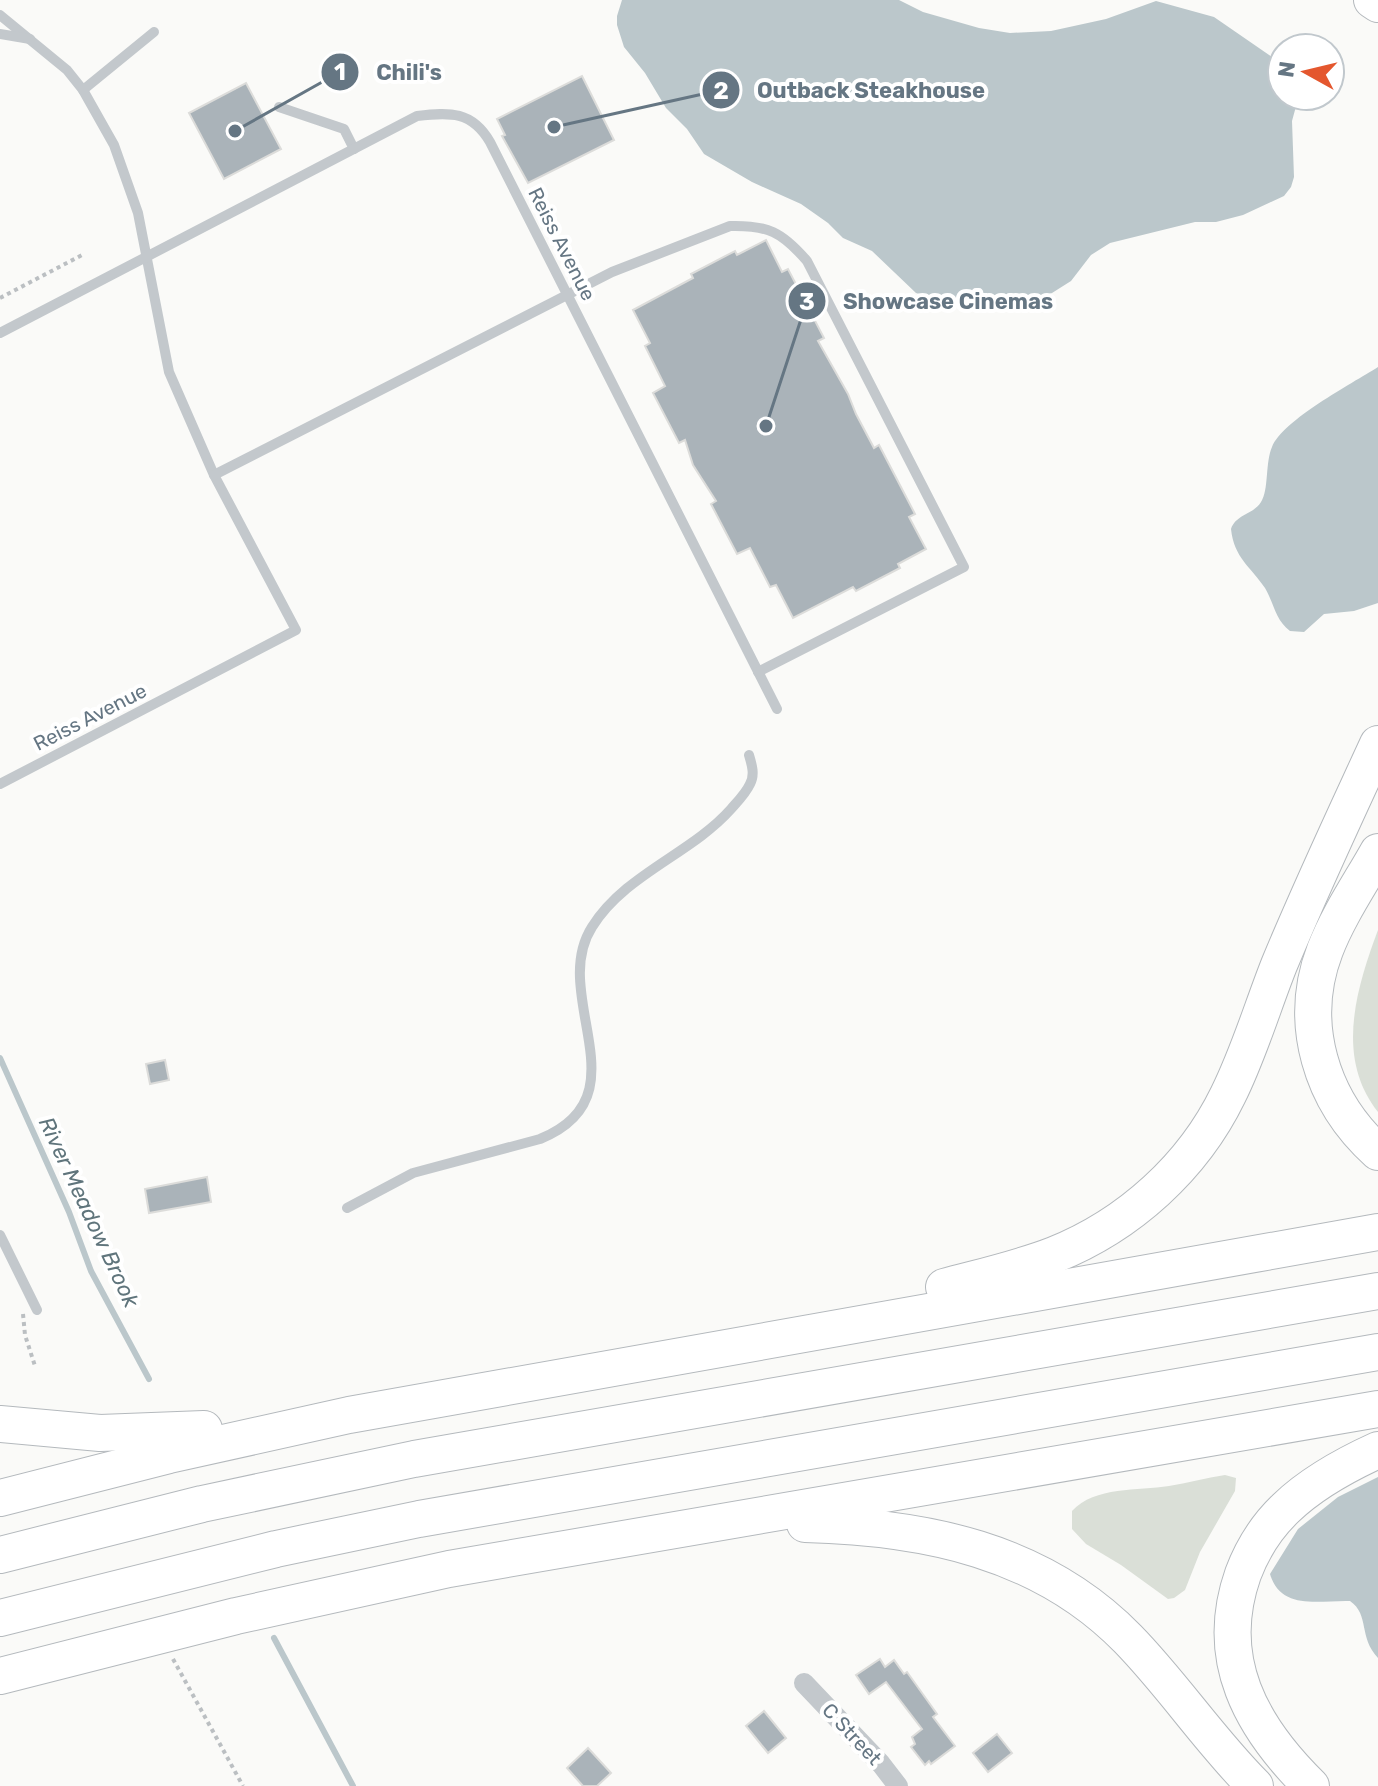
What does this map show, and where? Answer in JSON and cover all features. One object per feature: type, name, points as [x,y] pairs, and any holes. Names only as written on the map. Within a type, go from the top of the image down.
[{"type":"highway","points":[[1372,0],[1378,4]]},
{"type":"highway","points":[[707,1350],[1027,1265],[1088,1238],[1139,1205],[1190,1156],[1223,1106],[1284,954],[1378,744]]},
{"type":"highway","points":[[1325,859],[1378,768]]},
{"type":"highway","points":[[1378,852],[1325,950],[1317,980],[1314,1011],[1317,1052],[1327,1084],[1351,1125],[1378,1152]]},
{"type":"highway","points":[[0,1498],[169,1455],[349,1415],[1378,1232]]},
{"type":"highway","points":[[0,1555],[202,1504],[400,1461],[1378,1291]]},
{"type":"highway","points":[[0,1618],[276,1549],[419,1519],[1378,1352]]},
{"type":"highway","points":[[0,1676],[335,1593],[449,1569],[1378,1409]]},
{"type":"highway","points":[[0,1424],[68,1432],[140,1433],[349,1415]]},
{"type":"highway","points":[[1311,1786],[1280,1754],[1248,1703],[1236,1667],[1234,1607],[1256,1546],[1284,1509],[1328,1476],[1378,1450]]},
{"type":"highway","points":[[668,1532],[804,1524],[885,1529],[949,1539],[1026,1567],[1068,1589],[1110,1622],[1255,1786]]},
{"type":"street","name":"C Street","points":[[804,1683],[898,1786]]},
{"type":"lane","name":"Reiss Avenue","points":[[0,15],[67,70],[100,117],[123,167],[138,213],[169,372],[214,475],[296,630],[0,784]]},
{"type":"lane","points":[[83,90],[154,32]]},
{"type":"lane","points":[[0,34],[30,39]]},
{"type":"lane","points":[[279,107],[344,129],[354,149]]},
{"type":"lane","name":"Reiss Avenue","points":[[0,333],[417,116],[466,116],[478,123],[490,142],[777,709]]},
{"type":"lane","points":[[567,295],[612,272],[730,226],[772,230],[790,241],[807,261],[964,567],[758,672]]},
{"type":"lane","name":"Reiss Avenue","points":[[214,475],[567,295]]},
{"type":"lane","points":[[347,1208],[413,1173],[540,1139],[572,1121],[584,1106],[592,1075],[580,980],[589,931],[602,912],[627,888],[696,841],[723,818],[752,782],[749,755]]},
{"type":"lane","points":[[0,1235],[37,1310]]},
{"type":"path","points":[[0,298],[84,254]]},
{"type":"path","points":[[28,1291],[23,1322],[35,1366]]},
{"type":"path","points":[[173,1659],[243,1786]]},
{"type":"shaded area","points":[[622,0],[899,0],[923,12],[979,28],[1010,33],[1051,31],[1106,19],[1156,1],[1214,17],[1266,53],[1266,112],[1294,112],[1294,177],[1284,196],[1243,215],[1216,222],[1195,222],[1110,243],[1091,255],[1071,281],[1052,293],[1009,310],[966,308],[916,293],[872,251],[843,238],[801,204],[752,182],[704,154],[687,129],[666,108],[645,73],[624,47],[617,16]]},
{"type":"shaded area","points":[[1378,367],[1378,603],[1354,611],[1324,614],[1304,632],[1290,631],[1278,617],[1265,588],[1239,555],[1231,529],[1237,520],[1261,502],[1270,453],[1279,437],[1303,414]]},
{"type":"shaded area","points":[[1378,930],[1378,1112],[1365,1091],[1353,1046],[1357,999]]},
{"type":"shaded area","points":[[1225,1475],[1236,1478],[1235,1491],[1200,1552],[1185,1590],[1174,1598],[1168,1599],[1086,1544],[1072,1529],[1072,1511],[1092,1497]]},
{"type":"shaded area","points":[[1378,1477],[1378,1658],[1368,1642],[1360,1613],[1350,1601],[1292,1599],[1275,1586],[1270,1574],[1298,1529],[1338,1497]]},
{"type":"building","points":[[582,76],[614,140],[528,183],[502,136],[505,135],[497,119]]},
{"type":"building","points":[[246,83],[281,149],[224,179],[189,113]]},
{"type":"building","points":[[766,240],[782,272],[788,269],[824,338],[818,341],[874,448],[879,445],[915,514],[909,517],[926,549],[898,564],[900,568],[856,591],[853,587],[793,618],[776,585],[770,587],[750,548],[737,554],[711,504],[716,501],[693,465],[685,440],[679,443],[653,393],[665,386],[645,346],[650,343],[633,310],[693,278],[691,274],[735,251],[737,255]]},
{"type":"building","points":[[165,1060],[169,1080],[150,1084],[146,1064]]},
{"type":"building","points":[[207,1177],[211,1202],[149,1213],[145,1189]]},
{"type":"building","points":[[880,1659],[885,1667],[894,1660],[904,1674],[907,1672],[937,1714],[933,1717],[955,1746],[931,1764],[929,1761],[925,1765],[911,1747],[915,1744],[912,1737],[922,1729],[886,1682],[869,1694],[856,1675]]},
{"type":"building","points":[[764,1711],[786,1738],[768,1753],[746,1726]]},
{"type":"building","points":[[997,1734],[1012,1753],[988,1772],[973,1753]]},
{"type":"building","points":[[588,1748],[611,1773],[597,1786],[583,1786],[567,1768]]},
{"type":"waterway","name":"River Meadow Brook","points":[[0,1058],[69,1212],[91,1271],[149,1379]]},
{"type":"waterway","name":"River Meadow Brook","points":[[274,1638],[353,1786]]},
{"type":"place","name":"Outback Steakhouse","points":[[554,127]]},
{"type":"place","name":"Chili's","points":[[235,131]]},
{"type":"place","name":"Showcase Cinemas","points":[[766,426]]}]
